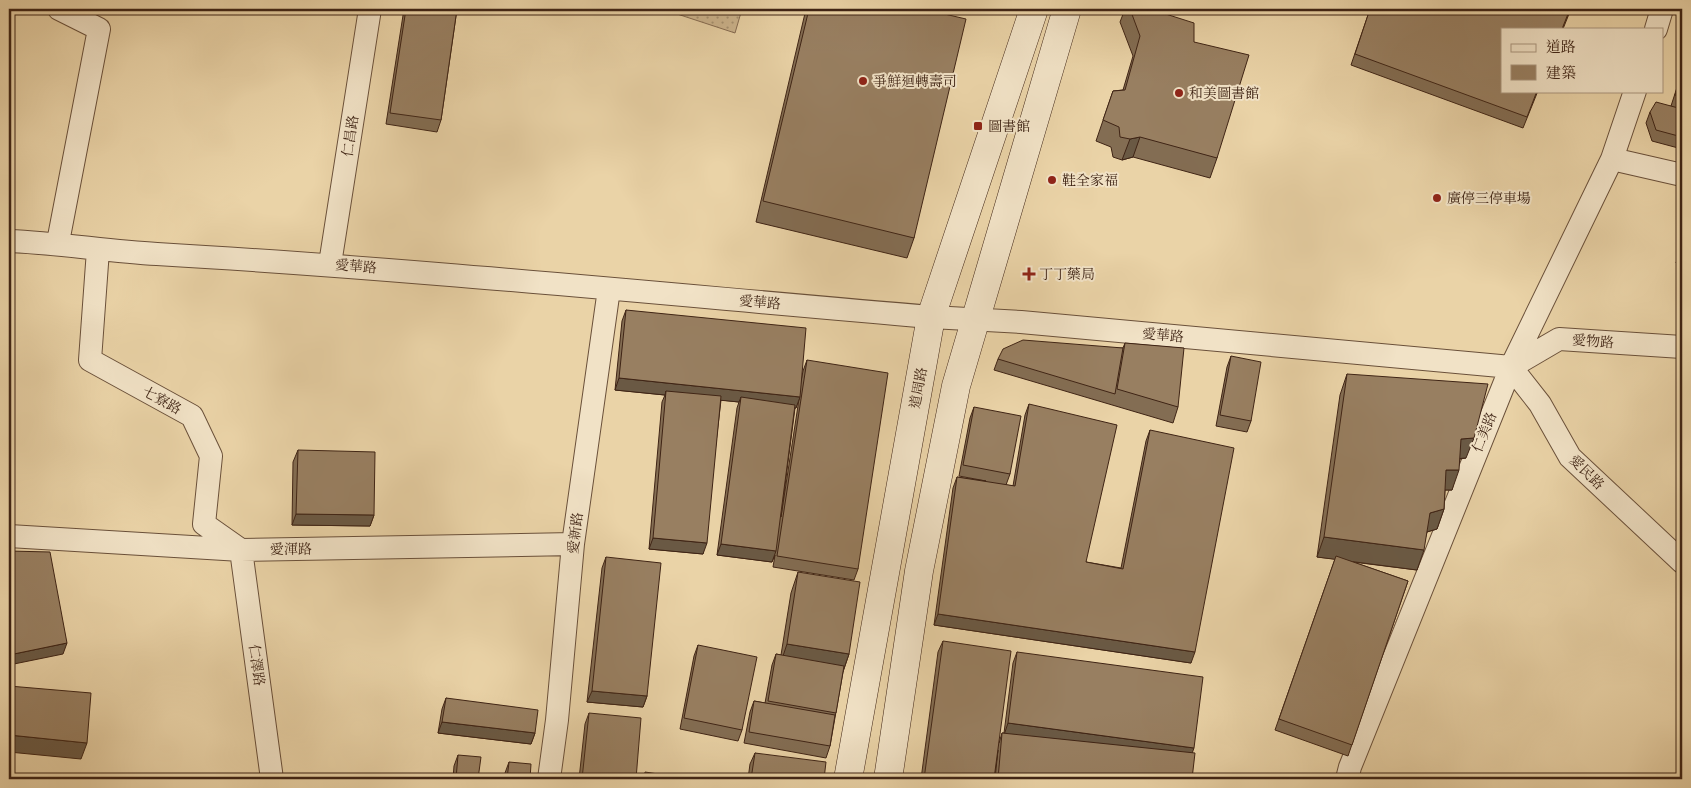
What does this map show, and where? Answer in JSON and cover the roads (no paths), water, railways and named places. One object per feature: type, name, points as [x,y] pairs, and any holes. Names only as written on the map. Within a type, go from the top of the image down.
[{"type":"main road","name":"道周路","points":[[848,779],[931,317],[1034,9]]},
{"type":"main road","points":[[888,779],[919,571],[956,386],[1067,9]]},
{"type":"street","points":[[58,242],[99,29],[59,9]]},
{"type":"street","name":"仁昌路","points":[[330,264],[370,9]]},
{"type":"street","points":[[1656,28],[1662,9]]},
{"type":"street","name":"仁美路","points":[[1347,779],[1350,767],[1511,367],[1612,158],[1635,92]]},
{"type":"street","points":[[1612,158],[1682,175]]},
{"type":"street","name":"愛華路","points":[[9,241],[58,242],[98,250],[330,264],[931,317],[1021,322],[1511,367]]},
{"type":"street","name":"七寮路","points":[[98,250],[90,360],[192,416],[211,456],[204,524],[241,550]]},
{"type":"street","name":"愛新路","points":[[549,779],[557,720],[573,544],[609,289]]},
{"type":"street","name":"愛物路","points":[[1511,367],[1559,339],[1682,348]]},
{"type":"street","name":"愛民路","points":[[1511,367],[1540,404],[1570,457],[1682,562]]},
{"type":"street","name":"愛渾路","points":[[9,536],[241,550],[573,544]]},
{"type":"street","name":"仁澤路","points":[[241,550],[272,779]]},
{"type":"place","name":"爭鮮迴轉壽司","points":[[863,81]]},
{"type":"place","name":"和美圖書館","points":[[1179,93]]},
{"type":"place","name":"圖書館","points":[[978,126]]},
{"type":"place","name":"鞋全家福","points":[[1052,180]]},
{"type":"place","name":"廣停三停車場","points":[[1437,198]]},
{"type":"place","name":"丁丁藥局","points":[[1029,274]]}]
